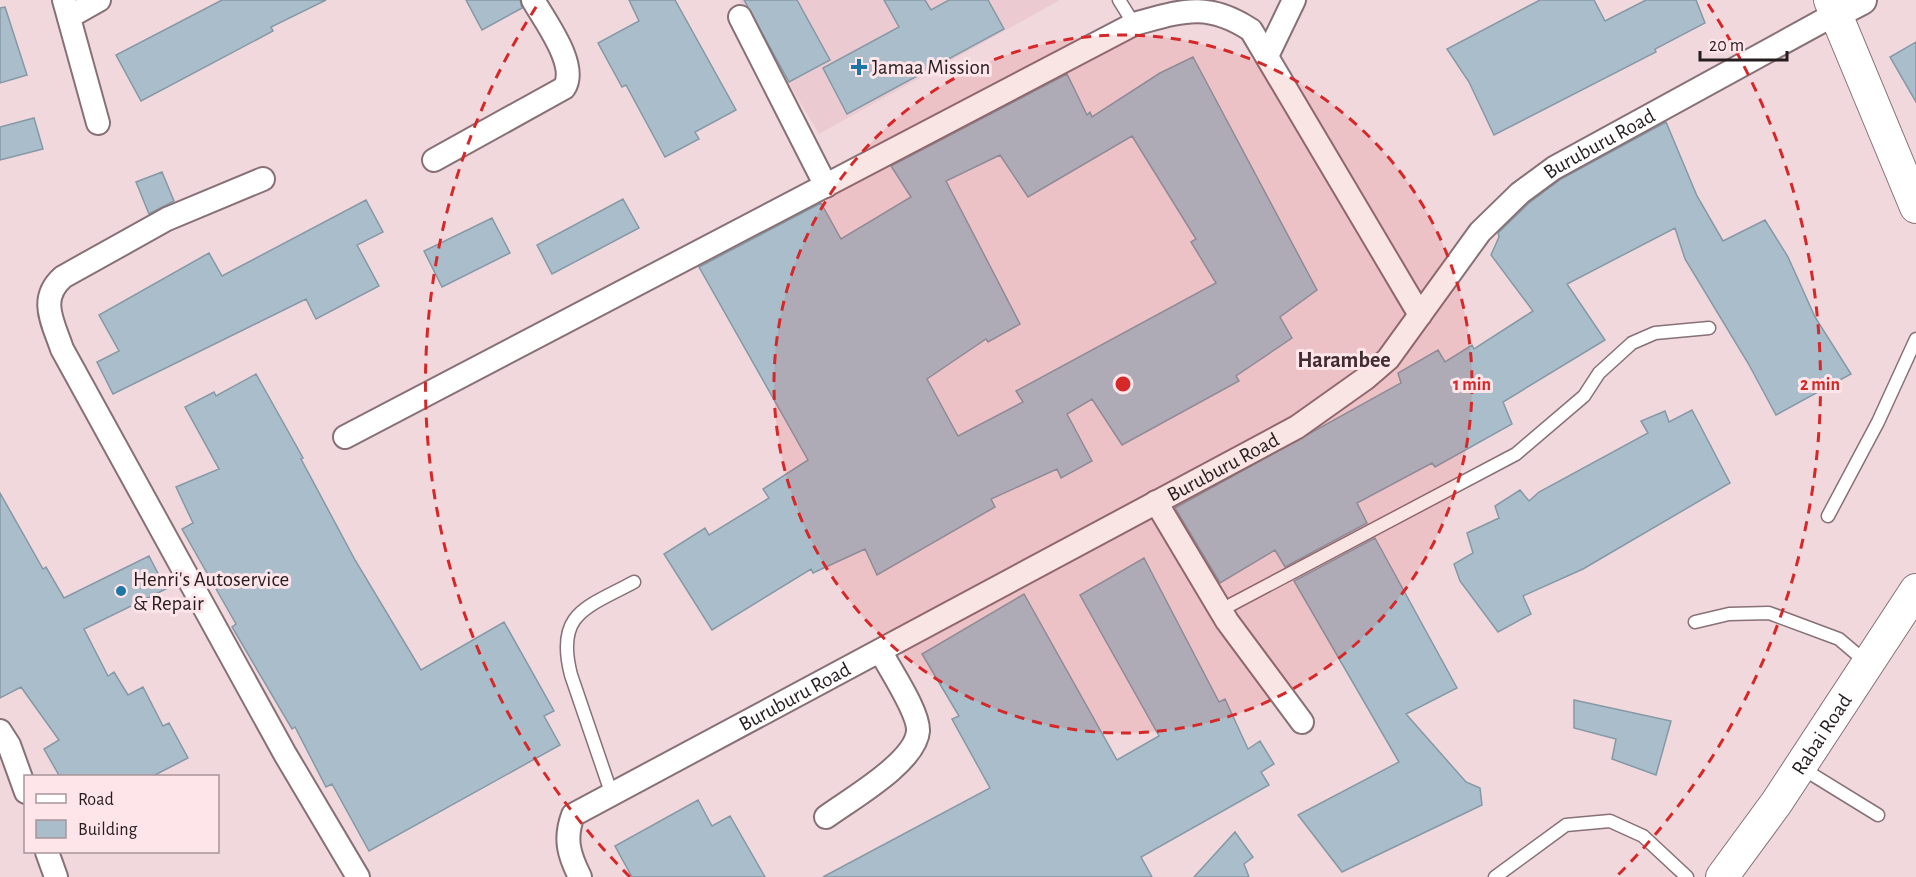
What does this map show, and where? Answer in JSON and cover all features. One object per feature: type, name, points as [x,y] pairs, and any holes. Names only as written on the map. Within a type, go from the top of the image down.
[{"type":"main road","points":[[1843,4],[1916,207]]},
{"type":"main road","name":"Rabai Road","points":[[1722,877],[1799,767],[1866,662],[1913,602]]},
{"type":"street","points":[[98,123],[67,8],[99,0]]},
{"type":"street","points":[[434,160],[564,88],[568,82],[568,63],[533,0]]},
{"type":"street","points":[[1267,56],[1294,0]]},
{"type":"street","name":"Buruburu Road","points":[[580,877],[567,850],[568,828],[573,815],[1298,427],[1366,378],[1388,359],[1480,232],[1520,193],[1554,168],[1843,4]]},
{"type":"street","points":[[345,437],[1134,24],[1186,9],[1214,11],[1233,18],[1251,30],[1420,315]]},
{"type":"street","points":[[740,17],[826,186]]},
{"type":"street","points":[[263,178],[167,219],[63,277],[53,285],[48,297],[47,308],[62,349],[170,565],[358,877]]},
{"type":"street","points":[[1156,502],[1221,610],[1302,722]]},
{"type":"street","points":[[826,817],[887,773],[915,742],[918,730],[915,718],[881,652]]},
{"type":"street","points":[[0,731],[9,746],[24,787]]},
{"type":"street","points":[[46,853],[56,877]]},
{"type":"lane","points":[[1119,0],[1134,24]]},
{"type":"lane","points":[[1221,610],[1516,454],[1584,396],[1599,373],[1632,343],[1655,333],[1709,328]]},
{"type":"lane","points":[[1828,516],[1878,422],[1916,339]]},
{"type":"lane","points":[[612,795],[571,675],[566,657],[567,634],[577,614],[634,582]]},
{"type":"lane","points":[[1695,622],[1729,614],[1769,613],[1839,639],[1866,662]]},
{"type":"lane","points":[[1799,767],[1878,815]]},
{"type":"lane","points":[[1495,877],[1566,825],[1610,821],[1643,836],[1687,877]]},
{"type":"shaded area","name":"Jamaa Mission","points":[[739,0],[1060,0],[819,134]]},
{"type":"building","points":[[222,0],[326,0],[271,27],[273,31],[141,101],[116,55]]},
{"type":"building","points":[[466,0],[520,0],[522,8],[482,30]]},
{"type":"building","points":[[629,0],[675,0],[736,110],[695,132],[699,139],[665,157],[626,85],[622,87],[598,43],[639,21]]},
{"type":"building","points":[[744,0],[797,0],[830,60],[789,82]]},
{"type":"building","points":[[884,0],[925,0],[931,10],[949,0],[988,0],[1004,29],[847,114],[823,68],[899,27]]},
{"type":"building","points":[[1540,0],[1594,0],[1605,21],[1646,0],[1696,0],[1705,23],[1655,49],[1656,52],[1494,135],[1469,82],[1447,49]]},
{"type":"building","points":[[5,7],[27,75],[0,83],[0,8]]},
{"type":"building","points":[[1916,42],[1916,102],[1890,57]]},
{"type":"building","points":[[1193,57],[1317,290],[1280,317],[1292,338],[1236,376],[1239,381],[1122,445],[1092,399],[1067,414],[1092,461],[1061,478],[1057,469],[991,499],[995,507],[877,575],[865,549],[813,573],[811,569],[712,630],[664,554],[705,528],[709,535],[769,498],[763,489],[808,460],[699,267],[821,203],[841,239],[911,197],[891,166],[1067,74],[1087,115],[1090,112],[1092,117],[1160,73]],"holes":[[[1132,136],[1196,239],[1191,242],[1216,283],[1016,391],[1023,402],[958,436],[927,379],[986,339],[988,342],[1020,324],[946,181],[1000,155],[1028,197]]]},
{"type":"building","points":[[34,118],[43,149],[0,160],[0,127]]},
{"type":"building","points":[[1666,122],[1697,196],[1723,241],[1765,220],[1788,257],[1815,317],[1851,374],[1776,415],[1748,363],[1685,259],[1675,228],[1567,284],[1605,340],[1503,402],[1512,424],[1435,467],[1432,463],[1357,503],[1367,523],[1285,567],[1275,550],[1220,583],[1175,508],[1401,383],[1398,373],[1438,350],[1445,362],[1472,345],[1474,349],[1533,311],[1491,255],[1499,237],[1498,233],[1529,203],[1561,179]]},
{"type":"building","points":[[162,172],[174,201],[149,214],[136,182]]},
{"type":"building","points":[[623,199],[639,228],[552,274],[537,245]]},
{"type":"building","points":[[366,200],[383,232],[357,245],[379,286],[316,319],[306,299],[113,394],[97,362],[119,351],[99,315],[209,253],[222,276]]},
{"type":"building","points":[[492,218],[510,253],[442,287],[424,251]]},
{"type":"building","points":[[256,374],[303,458],[301,459],[355,560],[421,670],[504,622],[554,711],[544,716],[560,745],[369,851],[332,784],[326,787],[295,727],[292,729],[232,627],[236,624],[182,529],[193,523],[176,487],[219,469],[185,407],[214,392],[216,396]]},
{"type":"building","points":[[1692,410],[1730,483],[1583,569],[1523,596],[1531,614],[1498,632],[1460,581],[1454,564],[1473,553],[1467,533],[1499,518],[1495,506],[1520,490],[1529,501],[1539,492],[1648,433],[1641,421],[1665,411],[1669,422]]},
{"type":"building","points":[[0,493],[43,569],[46,567],[64,598],[149,556],[166,589],[84,629],[108,676],[114,672],[128,695],[143,687],[163,726],[169,723],[188,758],[155,775],[59,775],[44,749],[59,740],[21,687],[0,698]]},
{"type":"building","points":[[1375,538],[1457,688],[1406,714],[1466,782],[1480,788],[1482,805],[1342,872],[1298,815],[1399,762],[1294,581]]},
{"type":"building","points":[[1144,558],[1219,702],[1225,699],[1248,749],[1260,741],[1274,764],[1261,772],[1269,785],[1141,857],[1152,877],[823,877],[990,788],[952,719],[959,716],[922,654],[1024,594],[1117,760],[1159,736],[1080,595]]},
{"type":"building","points":[[1574,700],[1671,721],[1656,775],[1612,759],[1616,739],[1574,728]]},
{"type":"building","points":[[698,800],[712,826],[730,816],[765,877],[632,877],[615,846]]},
{"type":"building","points":[[1235,832],[1253,857],[1244,864],[1249,877],[1194,877]]},
{"type":"place","name":"Jamaa Mission","points":[[859,67]]},
{"type":"place","name":"Henri's Autoservice & Repair","points":[[121,591]]},
{"type":"district","name":"Harambee","points":[[1344,360]]}]
